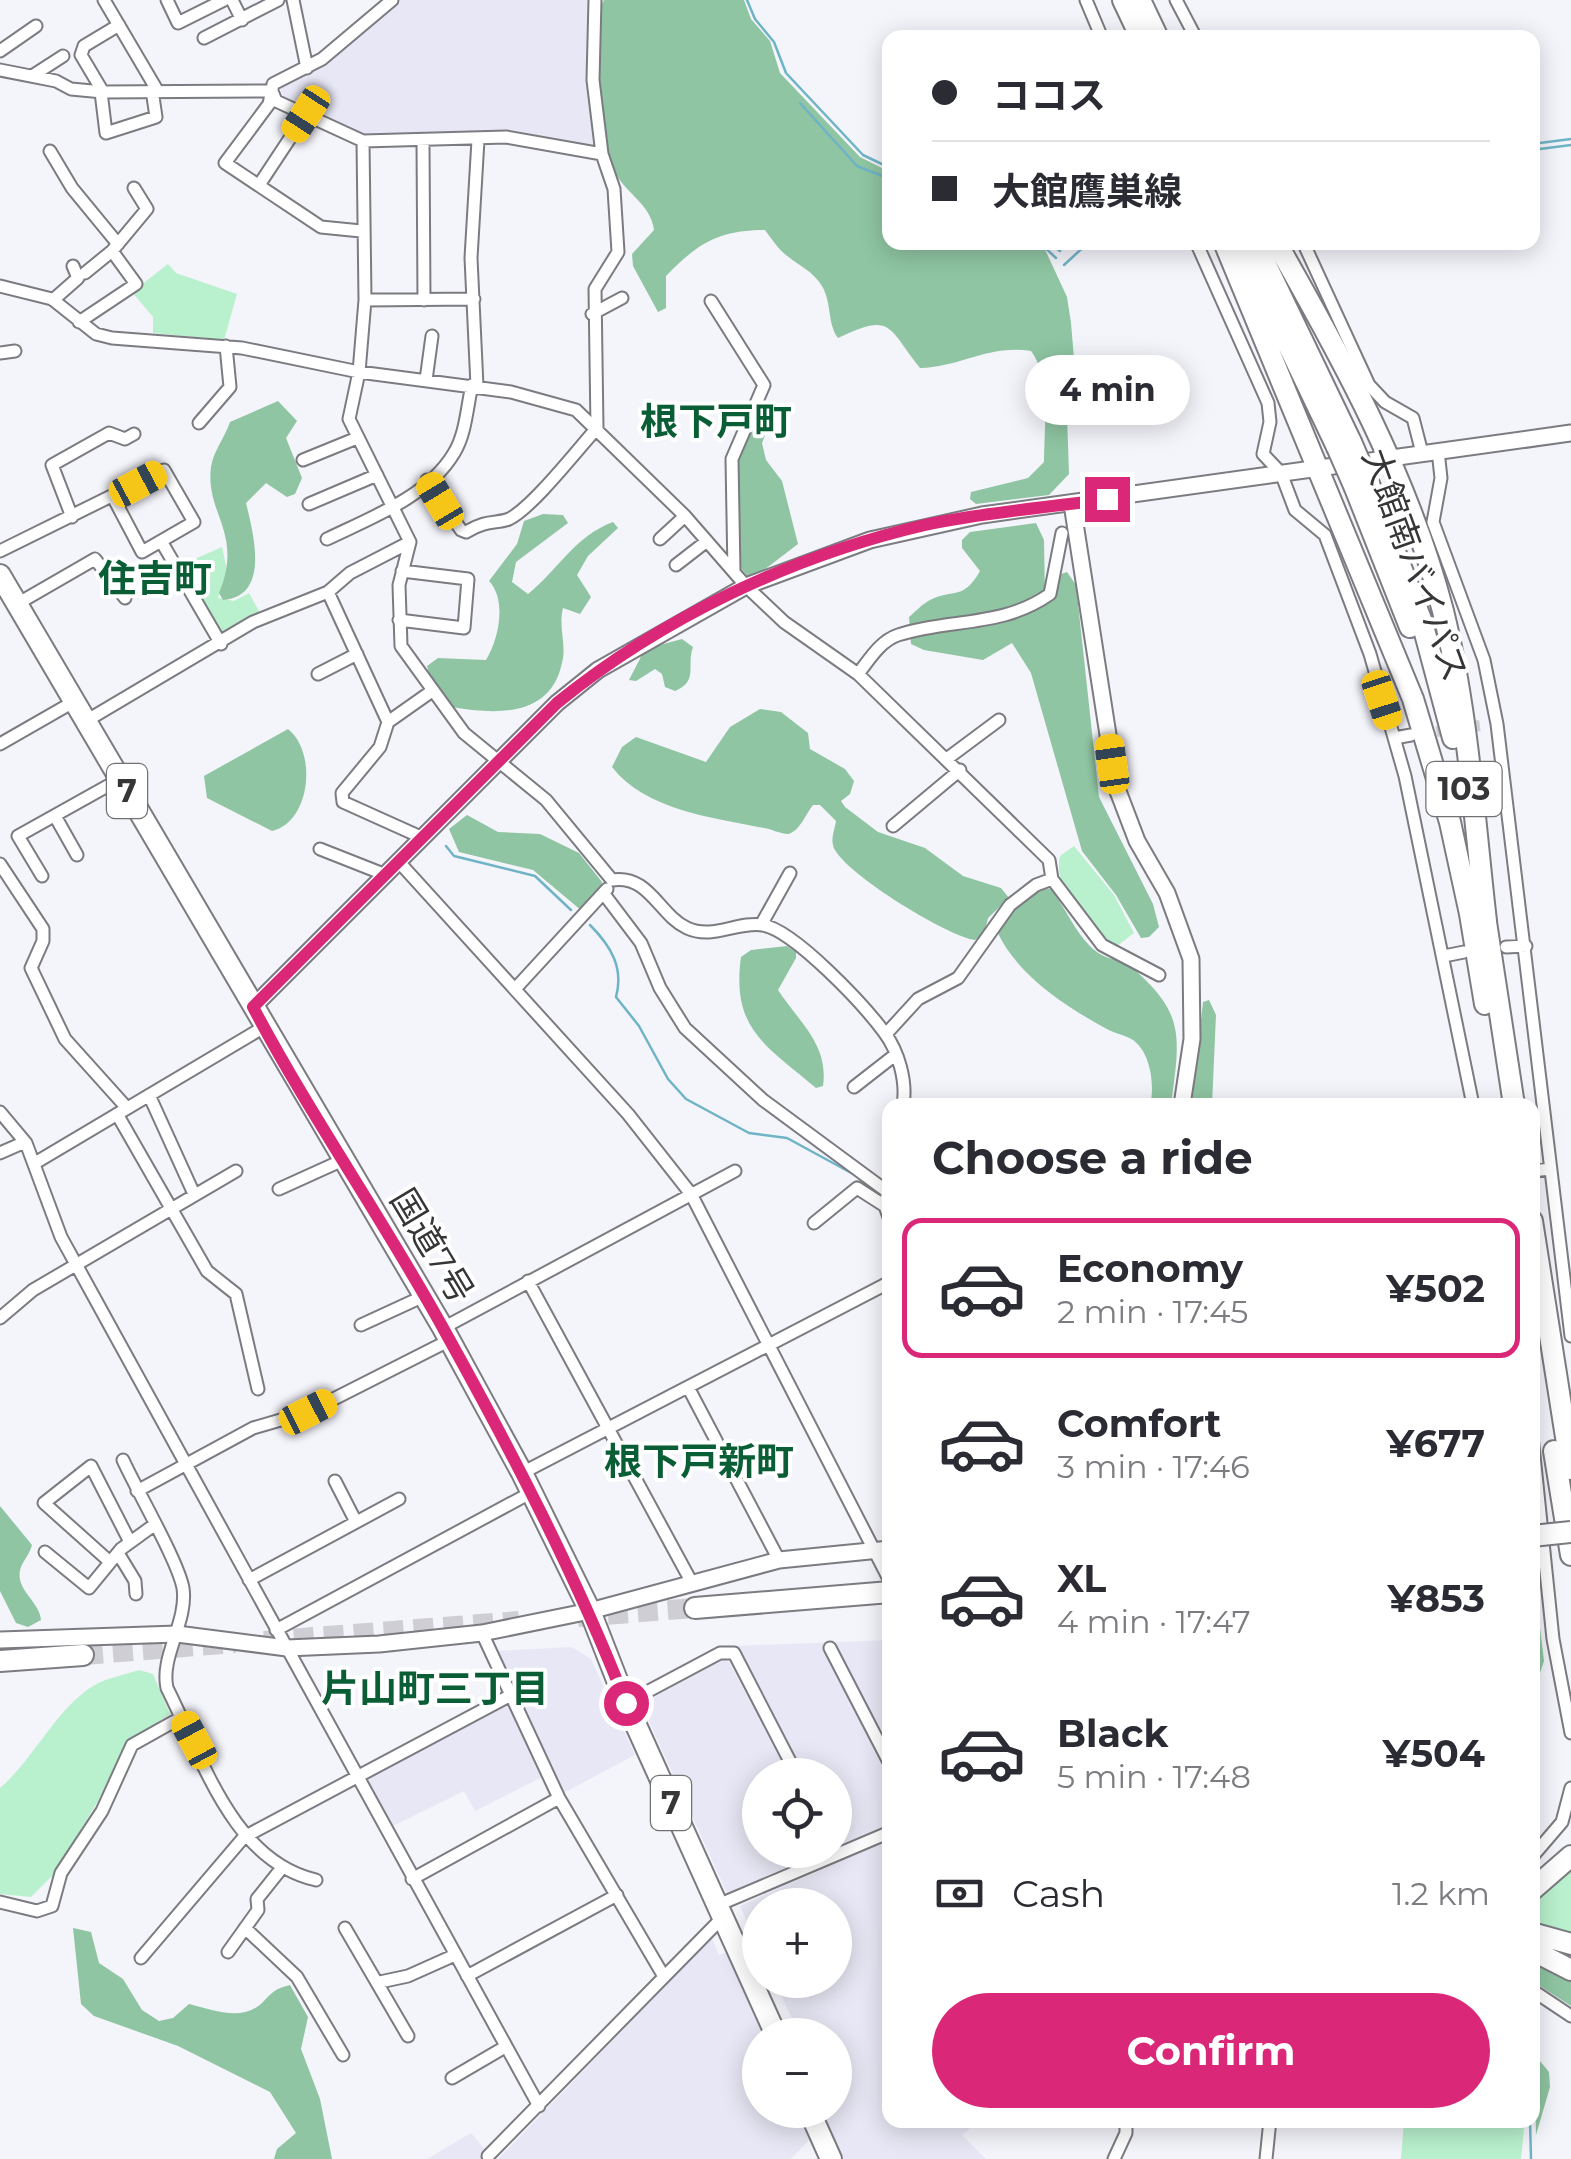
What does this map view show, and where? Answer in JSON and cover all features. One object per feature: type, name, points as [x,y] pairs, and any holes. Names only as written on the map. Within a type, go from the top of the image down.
[{"type":"highway","points":[[1123,0],[1147,30]]},
{"type":"highway","points":[[1140,0],[1149,30]]},
{"type":"highway","points":[[1227,250],[1413,699],[1479,922]]},
{"type":"highway","name":"大館南バイパス","points":[[1243,250],[1344,445]]},
{"type":"highway","name":"大館南バイパス","points":[[1259,250],[1437,669],[1459,763],[1499,1098]]},
{"type":"highway","points":[[1280,250],[1390,457],[1419,532],[1451,648],[1479,922]]},
{"type":"highway","name":"国道7号","points":[[0,575],[424,1296],[527,1482],[590,1611],[626,1703],[768,2018]]},
{"type":"highway","name":"大館南バイパス","points":[[1479,922],[1513,1098]]},
{"type":"highway","points":[[1540,1272],[1570,1464]]},
{"type":"highway","points":[[1540,1356],[1571,1555]]},
{"type":"highway","points":[[1540,1531],[1569,1525]]},
{"type":"highway","points":[[1569,1525],[1571,1566]]},
{"type":"highway","points":[[696,1608],[882,1587]]},
{"type":"highway","points":[[0,1662],[83,1655]]},
{"type":"highway","points":[[1540,1883],[1571,1856]]},
{"type":"highway","points":[[1540,1938],[1571,1944]]},
{"type":"highway","points":[[1540,1940],[1571,1952]]},
{"type":"highway","points":[[1540,1954],[1571,1970]]},
{"type":"highway","points":[[817,2128],[831,2159]]},
{"type":"street","points":[[104,0],[119,25],[154,90],[156,118],[106,133],[102,92],[81,55],[84,46],[119,25]]},
{"type":"street","points":[[166,0],[178,23],[224,0]]},
{"type":"street","points":[[232,0],[242,20]]},
{"type":"street","points":[[204,38],[278,0]]},
{"type":"street","points":[[293,0],[308,68]]},
{"type":"street","points":[[361,231],[321,227],[225,162],[268,104],[273,84],[308,68],[392,0]]},
{"type":"street","points":[[427,480],[460,530],[466,532],[484,521],[509,519],[597,428],[592,314],[595,290],[618,252],[614,189],[602,154],[593,80],[595,0]]},
{"type":"street","points":[[1086,0],[1099,30]]},
{"type":"street","points":[[1176,0],[1192,30]]},
{"type":"street","points":[[0,51],[36,26]]},
{"type":"street","points":[[32,76],[63,56]]},
{"type":"street","points":[[0,70],[70,89],[102,92],[272,92]]},
{"type":"street","points":[[272,92],[276,100],[362,141],[506,138],[602,154]]},
{"type":"street","points":[[259,185],[306,114]]},
{"type":"street","points":[[327,539],[394,507],[455,452],[475,386],[478,140]]},
{"type":"street","points":[[362,141],[365,300],[359,372],[349,419],[410,542],[402,571],[398,620],[401,646],[464,732],[546,800],[612,880],[634,883],[652,892],[682,926],[696,931],[761,925],[802,948],[886,1034],[906,1087],[904,1098]]},
{"type":"street","points":[[423,142],[424,300]]},
{"type":"street","points":[[50,151],[136,284],[79,322]]},
{"type":"street","points":[[85,273],[116,248],[147,209],[134,188]]},
{"type":"street","points":[[1200,250],[1268,404],[1270,422],[1262,454],[1281,473],[1295,510],[1319,527],[1330,544],[1394,738],[1472,1098]]},
{"type":"street","points":[[1308,250],[1369,385],[1385,402],[1414,418],[1442,478],[1434,522],[1484,660],[1497,724],[1571,1336]]},
{"type":"street","points":[[53,300],[78,278],[73,266]]},
{"type":"street","points":[[0,286],[53,300],[79,322],[112,338],[226,346],[359,372],[475,386],[576,410],[685,516],[746,586],[784,622],[858,674],[1050,860],[1052,879],[1102,946],[1159,975]]},
{"type":"street","points":[[592,314],[622,298]]},
{"type":"street","points":[[365,300],[474,299]]},
{"type":"street","points":[[711,301],[764,391],[732,459],[734,572]]},
{"type":"street","points":[[426,380],[432,336]]},
{"type":"street","points":[[199,423],[230,387],[226,346]]},
{"type":"street","points":[[0,354],[15,352]]},
{"type":"street","points":[[253,1007],[557,703],[598,670],[746,586],[805,562],[925,526],[1571,432]]},
{"type":"street","points":[[72,516],[52,465],[110,433],[125,440],[134,434]]},
{"type":"street","points":[[302,460],[356,438]]},
{"type":"street","points":[[0,551],[164,470],[194,522],[142,552],[113,497]]},
{"type":"street","points":[[309,504],[377,475]]},
{"type":"street","points":[[1072,504],[1116,786],[1137,841],[1167,894],[1191,959],[1192,1009],[1183,1098]]},
{"type":"street","points":[[660,538],[685,516]]},
{"type":"street","points":[[858,674],[878,648],[896,636],[993,621],[1032,607],[1050,594],[1062,533]]},
{"type":"street","points":[[676,565],[707,541]]},
{"type":"street","points":[[161,542],[221,644]]},
{"type":"street","points":[[86,720],[253,622],[328,592],[350,573],[410,542]]},
{"type":"street","points":[[17,604],[95,559],[106,568],[125,598]]},
{"type":"street","points":[[398,620],[464,628],[468,579],[402,571]]},
{"type":"street","points":[[328,592],[388,722]]},
{"type":"street","points":[[318,674],[357,654]]},
{"type":"street","points":[[423,838],[343,802],[342,793],[380,747],[388,722],[432,691]]},
{"type":"street","points":[[0,744],[75,701]]},
{"type":"street","points":[[948,758],[998,720]]},
{"type":"street","points":[[1483,725],[1497,724]]},
{"type":"street","points":[[1394,738],[1411,735]]},
{"type":"street","points":[[893,826],[960,770]]},
{"type":"street","points":[[42,876],[18,836],[120,779]]},
{"type":"street","points":[[54,816],[78,855]]},
{"type":"street","points":[[320,849],[386,875]]},
{"type":"street","points":[[399,862],[628,1114],[691,1194],[882,1571]]},
{"type":"street","points":[[0,864],[43,930],[43,940],[31,968],[65,1039],[122,1111],[207,1272],[236,1294],[258,1390]]},
{"type":"street","points":[[761,925],[790,874]]},
{"type":"street","points":[[886,1034],[918,999],[958,978],[1010,905],[1036,884],[1052,879]]},
{"type":"street","points":[[515,988],[604,894],[612,880]]},
{"type":"street","points":[[604,894],[641,943],[660,988],[685,1028],[763,1100],[882,1176]]},
{"type":"street","points":[[1506,947],[1526,946]]},
{"type":"street","points":[[1444,956],[1464,952]]},
{"type":"street","points":[[34,1164],[264,1027]]},
{"type":"street","points":[[854,1088],[895,1056]]},
{"type":"street","points":[[149,1095],[194,1194]]},
{"type":"street","points":[[0,1112],[25,1142],[50,1210],[76,1264],[539,2106]]},
{"type":"street","points":[[0,1154],[25,1142]]},
{"type":"street","points":[[280,1190],[343,1160]]},
{"type":"street","points":[[1540,1171],[1550,1169]]},
{"type":"street","points":[[0,1318],[33,1290],[170,1206],[236,1171]]},
{"type":"street","points":[[138,1491],[184,1462],[253,1428],[308,1412],[382,1378],[528,1282],[734,1171]]},
{"type":"street","points":[[814,1223],[857,1188],[882,1204]]},
{"type":"street","points":[[528,1282],[692,1582]]},
{"type":"street","points":[[276,1630],[527,1482],[609,1428],[882,1286]]},
{"type":"street","points":[[361,1325],[424,1296]]},
{"type":"street","points":[[689,1389],[779,1560]]},
{"type":"street","points":[[123,1460],[183,1587],[177,1634],[164,1677],[182,1717],[244,1837],[281,1869],[316,1880]]},
{"type":"street","points":[[130,1542],[91,1466],[44,1503],[114,1557],[135,1581],[136,1594]]},
{"type":"street","points":[[334,1481],[356,1522]]},
{"type":"street","points":[[248,1580],[399,1499]]},
{"type":"street","points":[[1540,1510],[1554,1639],[1571,1733]]},
{"type":"street","points":[[45,1552],[89,1588],[114,1557],[154,1526]]},
{"type":"street","points":[[0,1640],[177,1634],[286,1648],[482,1633],[590,1611],[779,1560],[882,1549]]},
{"type":"street","points":[[482,1633],[559,1798],[663,1975]]},
{"type":"street","points":[[830,1648],[882,1749]]},
{"type":"street","points":[[626,1703],[720,1652],[734,1653],[788,1758]]},
{"type":"street","points":[[141,1958],[244,1837],[509,1696]]},
{"type":"street","points":[[0,1902],[37,1910],[52,1906],[60,1873],[102,1811],[132,1745],[182,1717]]},
{"type":"street","points":[[1540,1848],[1562,1822],[1571,1788]]},
{"type":"street","points":[[412,1880],[559,1798]]},
{"type":"street","points":[[852,1845],[882,1835]]},
{"type":"street","points":[[488,2156],[720,1911],[802,1868]]},
{"type":"street","points":[[228,1952],[258,1910],[257,1899],[281,1869]]},
{"type":"street","points":[[466,1976],[616,1895]]},
{"type":"street","points":[[245,1928],[297,1977],[343,2055]]},
{"type":"street","points":[[345,1928],[380,1982],[408,2036]]},
{"type":"street","points":[[380,1982],[408,1976],[455,1955]]},
{"type":"street","points":[[1540,1995],[1571,2016]]},
{"type":"street","points":[[452,2078],[504,2047]]},
{"type":"street","points":[[1114,2159],[1126,2128]]},
{"type":"street","points":[[1266,2159],[1269,2128]]},
{"type":"shaded area","points":[[401,0],[592,0],[590,118],[596,150],[508,133],[363,136],[284,100],[281,89],[322,67]]},
{"type":"shaded area","points":[[882,1640],[882,1828],[852,1839],[852,1758],[793,1758],[733,1646]]},
{"type":"shaded area","points":[[572,1647],[591,1659],[635,1755],[560,1795],[495,1651]]},
{"type":"shaded area","points":[[723,1660],[729,1662],[781,1758],[742,1758],[742,1868],[785,1868],[727,1893],[641,1704]]},
{"type":"shaded area","points":[[502,1704],[510,1708],[544,1776],[475,1811],[464,1791],[391,1827],[365,1777]]},
{"type":"shaded area","points":[[882,1843],[882,2128],[970,2128],[962,2135],[986,2159],[844,2159],[830,2128],[852,2128],[852,2018],[792,2018],[782,1998],[852,1998],[852,1888],[780,1888],[825,1868],[852,1868],[852,1856]]},
{"type":"shaded area","points":[[712,1938],[719,1955],[726,1953],[742,1987],[742,1998],[747,1998],[757,2018],[742,2018],[742,2128],[804,2128],[809,2140],[791,2159],[498,2159]]},
{"type":"shaded area","points":[[471,2133],[493,2159],[427,2159]]},
{"type":"green space","points":[[604,0],[744,0],[751,19],[770,41],[780,73],[860,157],[882,168],[882,250],[1045,250],[1067,297],[1077,394],[1067,416],[1069,474],[1049,495],[976,504],[970,499],[971,492],[1028,478],[1044,462],[1044,389],[1031,351],[988,353],[920,368],[894,333],[879,325],[838,338],[822,286],[783,253],[765,230],[722,236],[688,255],[666,276],[666,308],[658,312],[633,266],[632,254],[654,230],[652,221],[615,172],[603,133],[598,70],[600,7]]},
{"type":"green space","points":[[168,264],[176,273],[237,294],[224,340],[153,333],[153,317],[132,292]]},
{"type":"green space","points":[[764,400],[773,415],[762,443],[766,460],[782,481],[798,544],[751,580],[738,565],[736,510],[740,503],[735,490],[735,463]]},
{"type":"green space","points":[[278,401],[297,421],[286,438],[302,478],[295,494],[287,497],[266,483],[246,503],[254,546],[253,576],[248,588],[238,596],[223,600],[219,593],[226,572],[226,539],[213,498],[212,461],[230,422]]},
{"type":"green space","points":[[543,514],[563,515],[568,523],[516,562],[512,582],[528,594],[588,536],[613,522],[618,528],[588,556],[577,575],[591,597],[580,614],[563,608],[563,656],[556,681],[546,694],[518,709],[451,707],[430,678],[427,666],[438,658],[486,660],[499,620],[498,598],[489,581],[517,544],[524,521]]},
{"type":"green space","points":[[1036,523],[1044,540],[1045,598],[1052,601],[1061,574],[1067,572],[1076,585],[1099,797],[1153,904],[1159,927],[1149,937],[1141,938],[1116,895],[1082,851],[1031,673],[1012,643],[983,660],[924,650],[911,644],[909,617],[930,600],[963,590],[980,571],[962,548],[962,540],[970,532]]},
{"type":"green space","points":[[222,547],[227,570],[218,598],[234,601],[249,593],[260,613],[228,635],[217,628],[181,565]]},
{"type":"green space","points":[[682,639],[693,647],[689,678],[682,687],[675,691],[665,687],[662,674],[655,669],[636,681],[629,680],[645,649]]},
{"type":"green space","points":[[760,709],[781,712],[808,733],[810,749],[845,769],[854,781],[850,794],[841,801],[878,832],[925,848],[963,876],[1001,888],[1009,898],[988,918],[984,934],[975,940],[942,927],[853,870],[833,845],[836,821],[820,805],[813,805],[796,830],[785,834],[661,803],[626,782],[612,767],[622,747],[636,737],[706,762],[730,727]]},
{"type":"green space","points":[[288,729],[304,754],[306,786],[295,815],[285,825],[272,831],[207,798],[204,776]]},
{"type":"green space","points":[[467,815],[498,832],[540,834],[579,853],[602,882],[600,892],[582,911],[533,870],[459,852],[449,829]]},
{"type":"green space","points":[[1074,846],[1114,895],[1134,933],[1117,946],[1085,919],[1067,895],[1059,869],[1060,856]]},
{"type":"green space","points":[[1044,888],[1051,889],[1089,945],[1110,958],[1123,960],[1158,994],[1168,1009],[1177,1040],[1172,1098],[1151,1098],[1150,1070],[1144,1053],[1133,1040],[1074,1010],[1016,961],[997,931],[1013,909]]},
{"type":"green space","points":[[787,946],[796,952],[796,958],[778,990],[817,1046],[824,1071],[823,1086],[816,1088],[756,1034],[742,1002],[741,957],[751,950]]},
{"type":"green space","points":[[1209,1000],[1216,1015],[1212,1098],[1193,1098],[1203,1002]]},
{"type":"green space","points":[[0,1506],[32,1545],[20,1575],[41,1620],[28,1627],[16,1623],[0,1591]]},
{"type":"green space","points":[[1540,1627],[1544,1661],[1540,1673]]},
{"type":"green space","points":[[139,1670],[153,1674],[170,1714],[126,1743],[98,1801],[53,1875],[31,1897],[0,1894],[0,1788],[79,1696],[98,1683]]},
{"type":"green space","points":[[1571,1867],[1571,1936],[1540,1927],[1540,1892]]},
{"type":"green space","points":[[73,1928],[91,1932],[99,1963],[123,1979],[142,2010],[159,2021],[173,2018],[189,2004],[227,2013],[245,2012],[290,1985],[308,2017],[301,2049],[320,2099],[332,2159],[274,2159],[277,2149],[296,2133],[270,2092],[178,2046],[94,2016],[81,2004]]},
{"type":"green space","points":[[1540,1963],[1571,1978],[1571,2006],[1540,1986]]},
{"type":"green space","points":[[1540,2061],[1549,2072],[1550,2087],[1540,2121]]},
{"type":"green space","points":[[1403,2128],[1524,2128],[1521,2159],[1401,2159]]},
{"type":"waterway","points":[[747,0],[755,19],[774,42],[786,73],[863,155],[882,164]]},
{"type":"waterway","points":[[800,103],[857,166],[882,176]]},
{"type":"waterway","points":[[1540,143],[1571,139]]},
{"type":"waterway","points":[[1540,149],[1571,145]]},
{"type":"waterway","points":[[1048,250],[1056,258]]},
{"type":"waterway","points":[[1064,265],[1080,250]]},
{"type":"waterway","points":[[446,846],[454,856],[535,876],[571,910]]},
{"type":"waterway","points":[[590,925],[614,958],[618,976],[616,997],[639,1026],[668,1079],[686,1099],[749,1133],[787,1138],[855,1175]]},
{"type":"waterway","points":[[1530,2128],[1531,2159]]},
{"type":"tunnel","points":[[1420,734],[1483,725]]},
{"type":"tunnel","points":[[578,1617],[695,1608]]},
{"type":"tunnel","points":[[264,1641],[519,1621]]},
{"type":"tunnel","points":[[83,1655],[235,1643]]},
{"type":"district","name":"根下戸町","points":[[716,422]]},
{"type":"district","name":"住吉町","points":[[155,579]]},
{"type":"district","name":"根下戸新町","points":[[699,1462]]},
{"type":"district","name":"片山町三丁目","points":[[435,1689]]},
{"type":"route","points":[[626,1703],[590,1611],[522,1473],[443,1328],[253,1007],[557,703],[598,670],[677,622],[746,586],[870,540],[982,514],[1107,499]]}]
